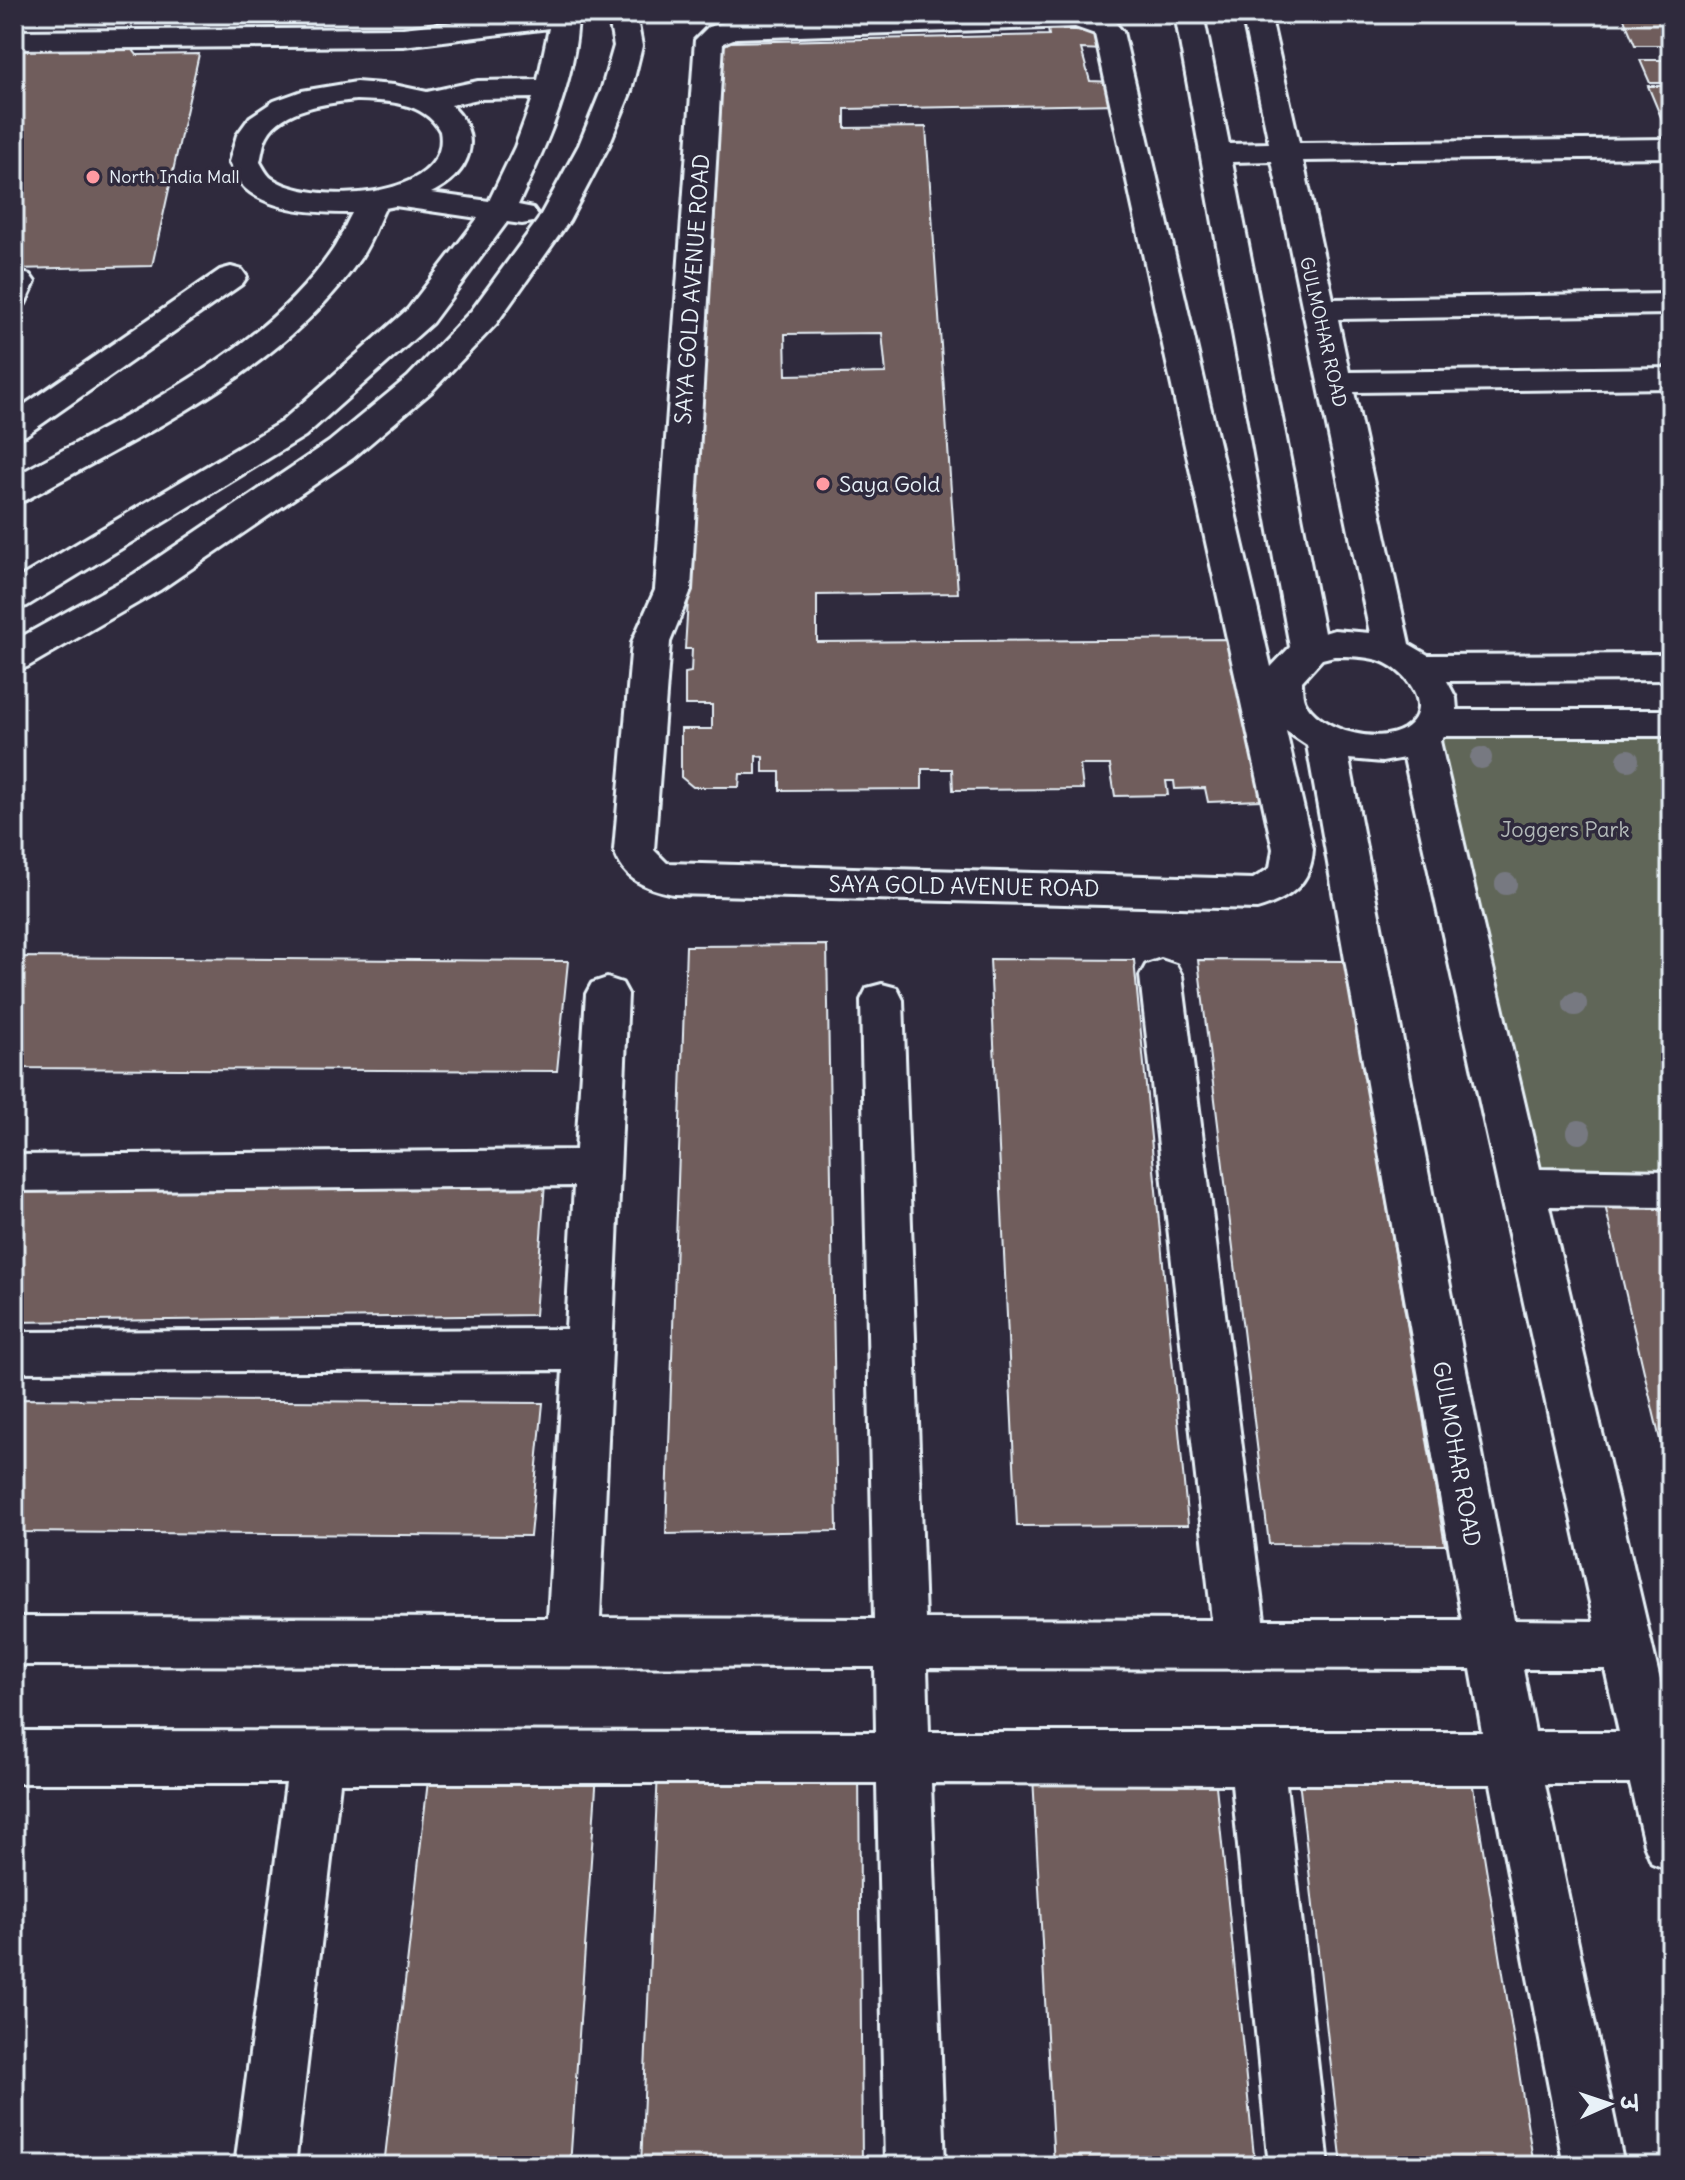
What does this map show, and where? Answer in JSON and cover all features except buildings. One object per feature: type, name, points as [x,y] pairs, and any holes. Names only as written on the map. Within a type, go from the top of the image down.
[{"type":"street","points":[[14,658],[147,582],[341,450],[420,384],[484,317],[553,221],[594,145],[616,91],[628,46],[622,14]]},
{"type":"street","points":[[1189,14],[1309,650]]},
{"type":"street","name":"GULMOHAR ROAD","points":[[1256,14],[1318,309],[1406,659]]},
{"type":"street","points":[[14,40],[403,37],[564,16],[551,89],[530,147],[499,212],[420,316],[293,429],[22,593],[69,627]]},
{"type":"street","name":"SAYA GOLD AVENUE ROAD","points":[[926,18],[1077,18],[1103,26],[1109,32],[1293,849],[1292,868],[1280,884],[1257,894],[673,879],[645,871],[638,863],[634,850],[651,642],[673,590],[709,40],[718,33],[736,29],[926,18]]},
{"type":"street","points":[[423,102],[478,90],[551,89]]},
{"type":"street","points":[[14,492],[205,383],[252,351],[300,309],[347,254],[385,200],[437,176],[450,163],[456,149],[457,135],[451,122],[423,102],[381,91],[331,93],[307,99],[267,118],[246,144],[244,158],[249,172],[259,184],[275,194],[320,205],[385,200],[553,221]]},
{"type":"street","points":[[1214,153],[1671,148]]},
{"type":"street","points":[[14,428],[231,277]]},
{"type":"street","points":[[1318,309],[1671,304]]},
{"type":"street","points":[[1335,382],[1671,378]]},
{"type":"street","points":[[1406,659],[1438,698],[1438,712],[1426,730],[1402,744],[1376,750],[1351,748],[1326,741],[1294,718],[1282,699],[1283,678],[1309,650],[1334,643],[1370,644],[1406,659],[1671,667]]},
{"type":"street","points":[[1426,730],[1671,723]]},
{"type":"street","points":[[1426,730],[1522,1187],[1671,1844]]},
{"type":"street","name":"GULMOHAR ROAD","points":[[1326,741],[1513,1757],[1594,2166]]},
{"type":"street","points":[[1161,976],[1241,1644]]},
{"type":"street","points":[[573,1643],[607,994]]},
{"type":"street","points":[[882,1000],[915,2166]]},
{"type":"street","points":[[14,1173],[598,1168]]},
{"type":"street","points":[[1522,1187],[1671,1189]]},
{"type":"street","points":[[14,1352],[588,1349]]},
{"type":"street","points":[[14,1641],[1625,1645]]},
{"type":"street","points":[[14,1757],[1652,1758]]},
{"type":"street","points":[[265,2166],[316,1757]]},
{"type":"street","points":[[1256,1757],[1299,2166]]},
{"type":"green space","name":"Joggers Park","points":[[1433,723],[1671,723],[1671,1189],[1538,1188]]},
{"type":"place","name":"North India Mall","points":[[93,177]]},
{"type":"place","name":"Saya Gold","points":[[823,484]]}]
